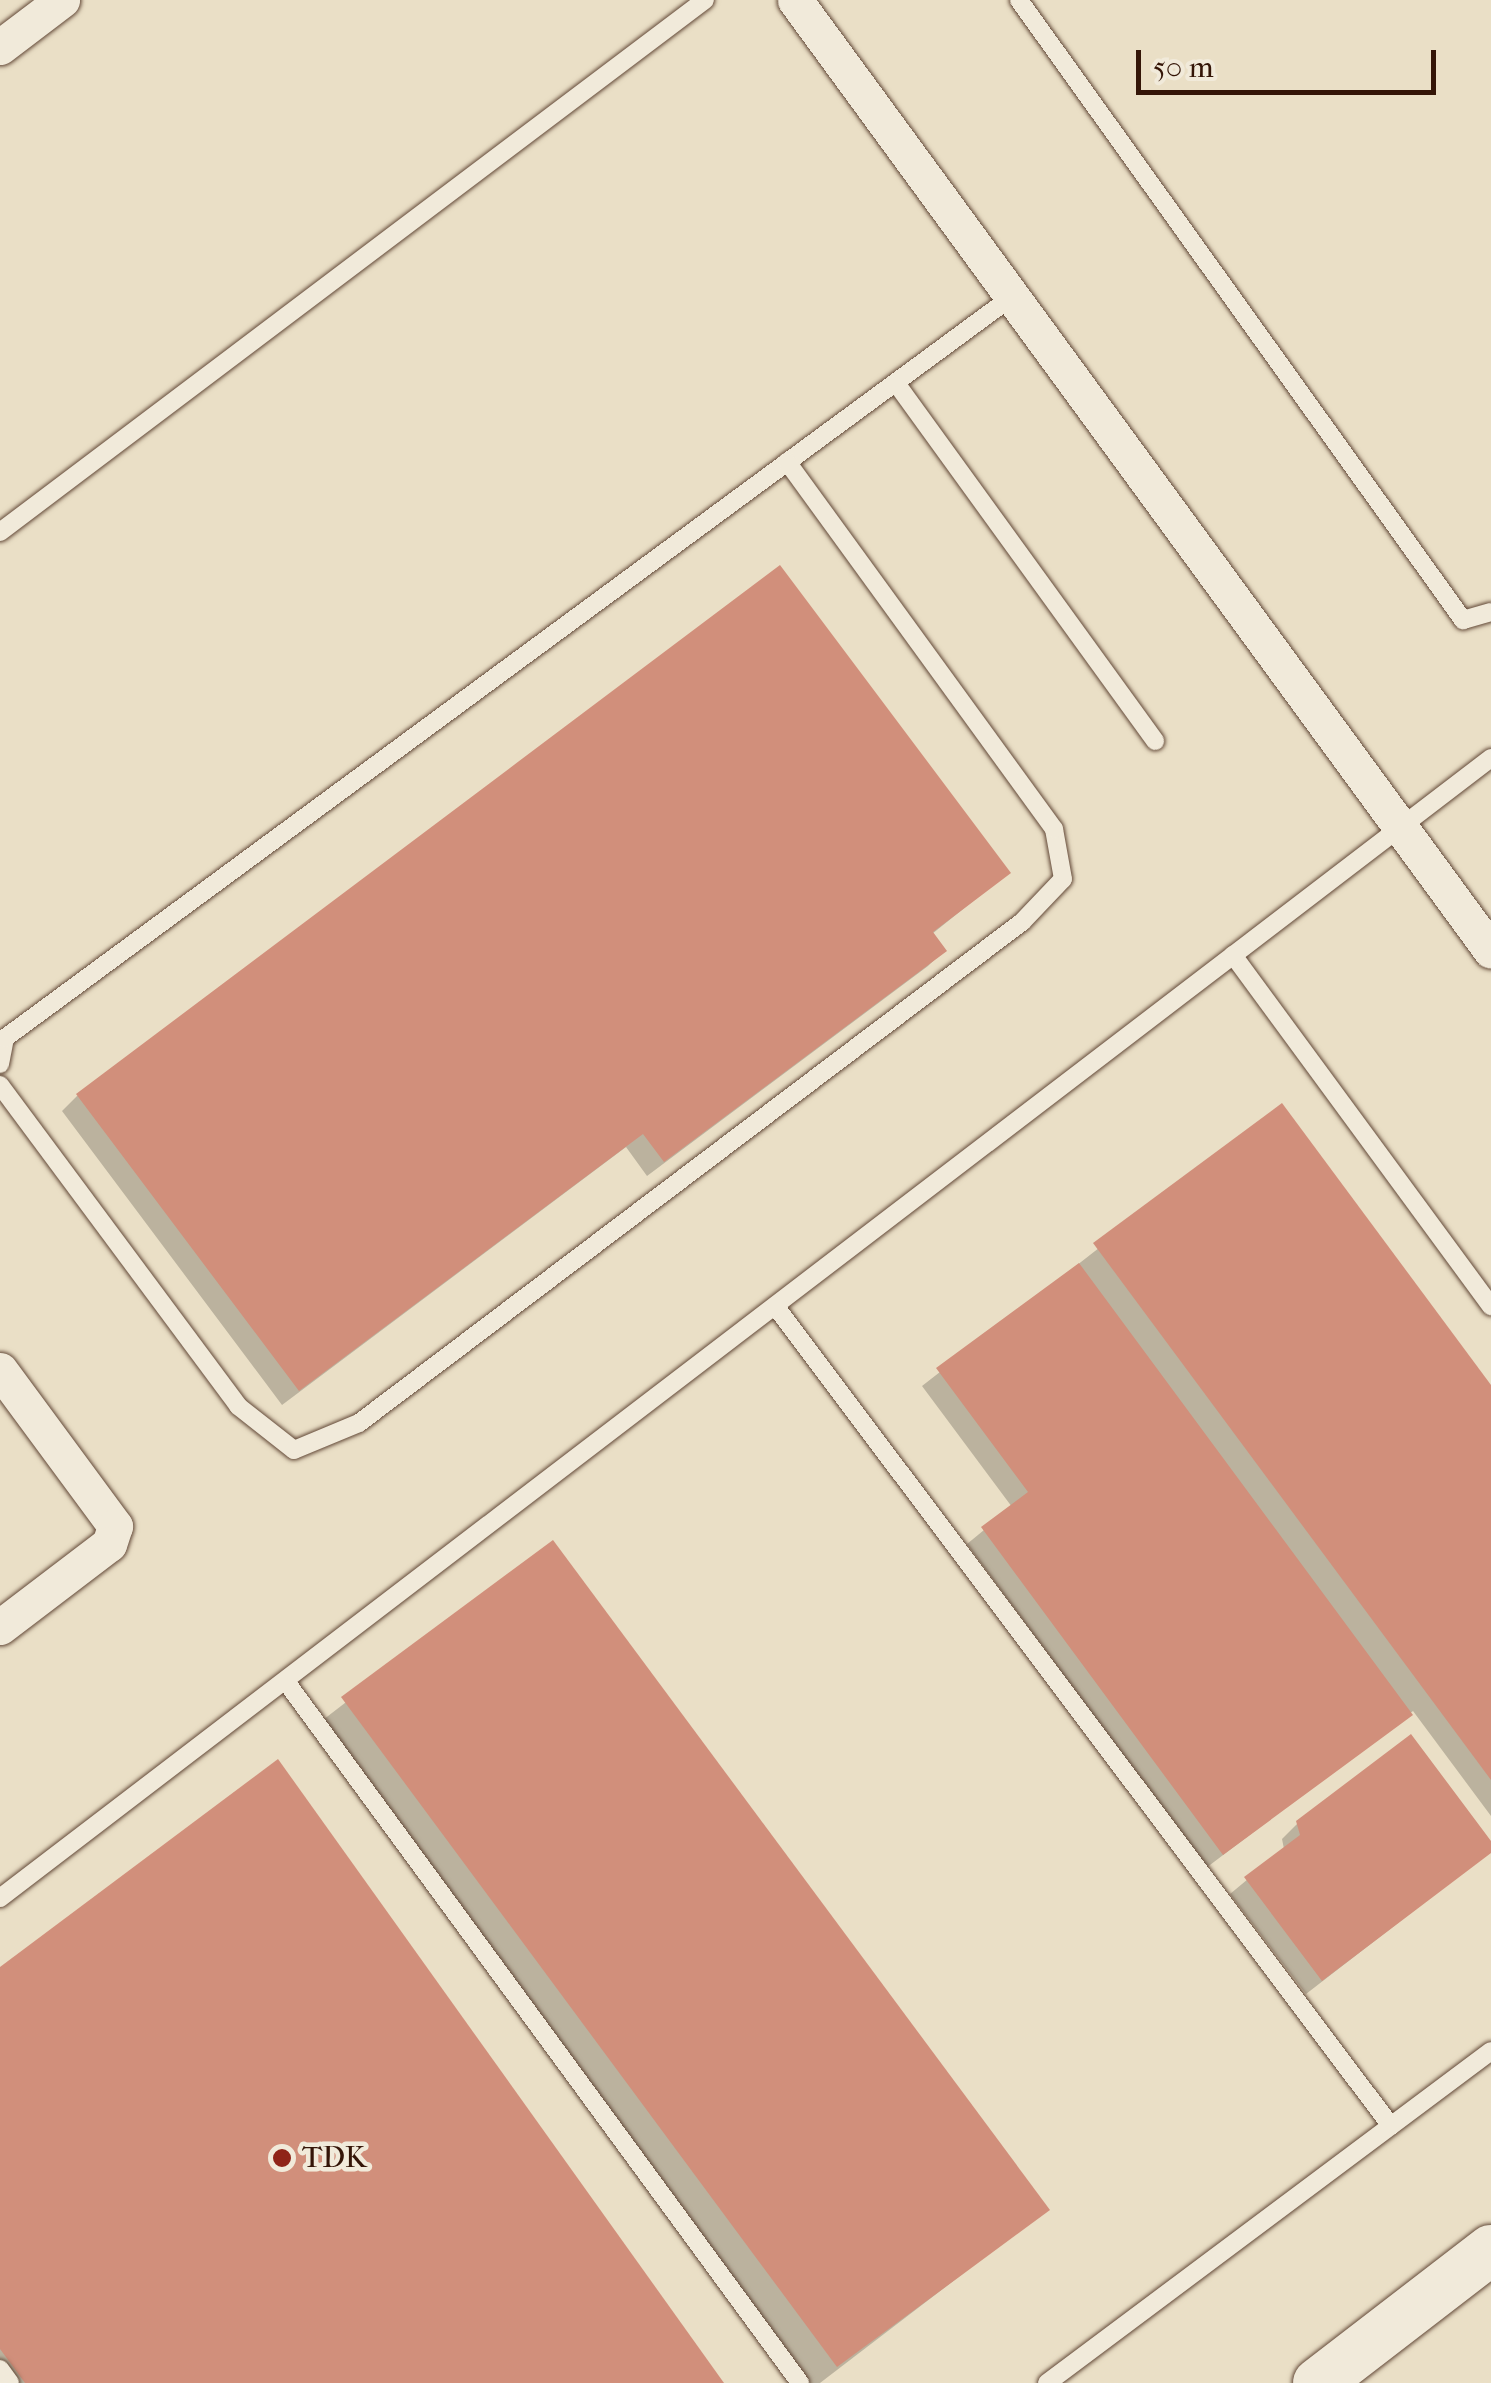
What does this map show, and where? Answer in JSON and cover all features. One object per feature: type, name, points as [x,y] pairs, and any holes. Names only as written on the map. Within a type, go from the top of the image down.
[{"type":"main road","points":[[1318,2383],[1491,2250]]},
{"type":"street","points":[[0,47],[62,0]]},
{"type":"street","points":[[794,0],[1397,829],[1491,950]]},
{"type":"street","points":[[0,1370],[114,1526],[110,1544],[0,1627]]},
{"type":"lane","points":[[0,532],[705,0]]},
{"type":"lane","points":[[1019,0],[1463,620],[1491,612]]},
{"type":"lane","points":[[0,1064],[5,1038],[1013,296]]},
{"type":"lane","points":[[896,383],[1154,741]]},
{"type":"lane","points":[[0,1085],[238,1406],[294,1450],[388,1401],[1022,922],[1064,880],[1054,829],[788,462]]},
{"type":"lane","points":[[0,1898],[287,1683],[1491,758]]},
{"type":"lane","points":[[1233,955],[1491,1306]]},
{"type":"lane","points":[[776,1307],[1391,2126]]},
{"type":"lane","points":[[287,1683],[800,2383]]},
{"type":"lane","points":[[1047,2383],[1491,2051]]},
{"type":"lane","points":[[0,2369],[10,2383]]},
{"type":"building","points":[[780,565],[1011,873],[933,932],[947,951],[664,1162],[643,1134],[299,1391],[76,1094]]},
{"type":"building","points":[[1282,1103],[1491,1385],[1491,1780],[1093,1243]]},
{"type":"building","points":[[1079,1263],[1413,1715],[1223,1855],[981,1527],[1028,1492],[936,1368]]},
{"type":"building","points":[[553,1540],[1050,2210],[837,2367],[341,1697]]},
{"type":"building","points":[[1411,1734],[1491,1841],[1491,1853],[1322,1981],[1244,1877],[1300,1835],[1296,1821]]},
{"type":"building","name":"TDK","points":[[278,1759],[724,2383],[25,2383],[0,2349],[0,1967]]},
{"type":"place","name":"TDK","points":[[282,2158]]}]
